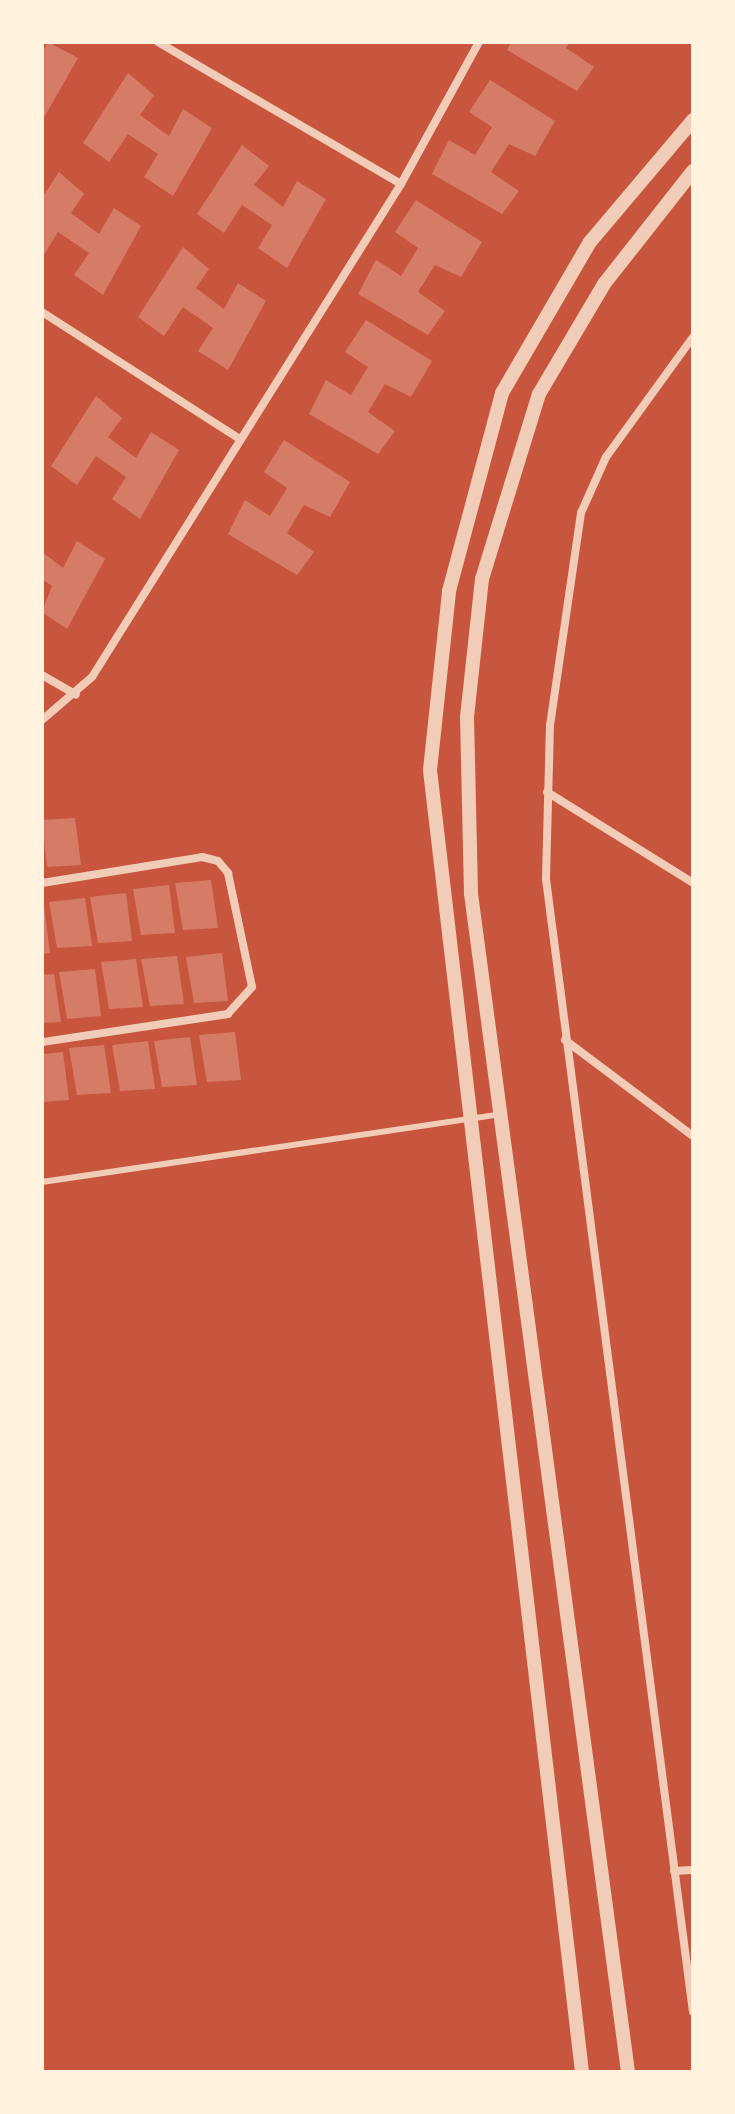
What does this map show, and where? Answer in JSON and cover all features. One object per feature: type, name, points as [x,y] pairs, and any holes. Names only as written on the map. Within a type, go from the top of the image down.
[{"type":"street","points":[[158,42],[401,184]]},
{"type":"street","points":[[42,720],[76,695],[237,437],[401,184],[479,42]]},
{"type":"street","points":[[582,2072],[466,1121],[430,770],[449,591],[502,393],[539,320],[590,242],[693,120]]},
{"type":"street","points":[[628,2072],[471,893],[467,717],[482,579],[539,394],[604,284],[693,171]]},
{"type":"street","points":[[42,312],[237,437]]},
{"type":"street","points":[[693,337],[588,488],[550,725],[546,879],[693,2012]]},
{"type":"street","points":[[42,675],[76,695]]},
{"type":"street","points":[[547,792],[693,883]]},
{"type":"street","points":[[42,883],[202,857],[218,861],[228,873],[252,987],[228,1014],[42,1042]]},
{"type":"street","points":[[565,1040],[693,1136]]},
{"type":"street","points":[[674,1871],[693,1870]]},
{"type":"lane","points":[[42,1182],[502,1115]]},
{"type":"building","points":[[48,42],[78,58],[42,121],[42,53]]},
{"type":"building","points":[[511,42],[570,42],[566,48],[594,67],[577,91],[507,50]]},
{"type":"building","points":[[128,73],[154,95],[140,115],[169,136],[183,109],[212,128],[173,196],[144,177],[158,154],[128,134],[109,162],[83,143]]},
{"type":"building","points":[[490,80],[555,121],[535,156],[509,144],[491,172],[519,191],[502,214],[432,174],[449,140],[475,155],[492,127],[469,112]]},
{"type":"building","points":[[242,145],[269,166],[254,185],[283,207],[297,181],[326,199],[287,268],[258,248],[272,225],[242,205],[224,233],[197,214]]},
{"type":"building","points":[[59,172],[84,194],[71,213],[99,234],[114,208],[141,226],[103,295],[74,275],[89,253],[58,232],[42,258],[42,198]]},
{"type":"building","points":[[416,200],[482,242],[461,277],[435,265],[418,292],[445,311],[428,335],[358,294],[376,260],[401,276],[418,248],[395,232]]},
{"type":"building","points":[[183,247],[209,269],[196,288],[224,309],[238,283],[266,301],[228,370],[198,351],[213,328],[183,307],[164,336],[138,317]]},
{"type":"building","points":[[366,320],[432,361],[411,397],[385,384],[368,412],[395,431],[378,454],[309,414],[326,380],[351,395],[368,367],[345,352]]},
{"type":"building","points":[[96,396],[122,418],[108,437],[136,458],[151,432],[179,450],[140,519],[112,499],[126,477],[96,456],[77,485],[51,466]]},
{"type":"building","points":[[284,440],[350,482],[330,517],[304,505],[287,533],[314,552],[297,575],[228,534],[245,500],[270,516],[287,488],[264,472]]},
{"type":"building","points":[[77,541],[105,559],[67,629],[42,612],[52,586],[42,579],[42,552],[63,568]]},
{"type":"building","points":[[75,818],[81,865],[47,867],[42,820]]},
{"type":"building","points":[[211,880],[218,928],[183,930],[175,883]]},
{"type":"building","points":[[169,885],[175,933],[141,935],[133,889]]},
{"type":"building","points":[[126,893],[132,941],[98,943],[90,897]]},
{"type":"building","points":[[85,898],[92,946],[57,948],[49,902]]},
{"type":"building","points":[[42,906],[50,953],[42,954]]},
{"type":"building","points":[[222,953],[228,1001],[194,1003],[186,957]]},
{"type":"building","points":[[177,956],[184,1004],[150,1006],[141,959]]},
{"type":"building","points":[[136,959],[143,1007],[109,1009],[101,962]]},
{"type":"building","points":[[95,969],[101,1016],[67,1019],[59,972]]},
{"type":"building","points":[[54,974],[61,1022],[42,1023],[42,975]]},
{"type":"building","points":[[235,1032],[241,1080],[207,1082],[199,1035]]},
{"type":"building","points":[[190,1037],[197,1085],[162,1087],[154,1041]]},
{"type":"building","points":[[148,1041],[155,1089],[120,1091],[112,1045]]},
{"type":"building","points":[[104,1045],[111,1093],[77,1095],[69,1048]]},
{"type":"building","points":[[63,1052],[69,1100],[42,1102],[42,1054]]}]
